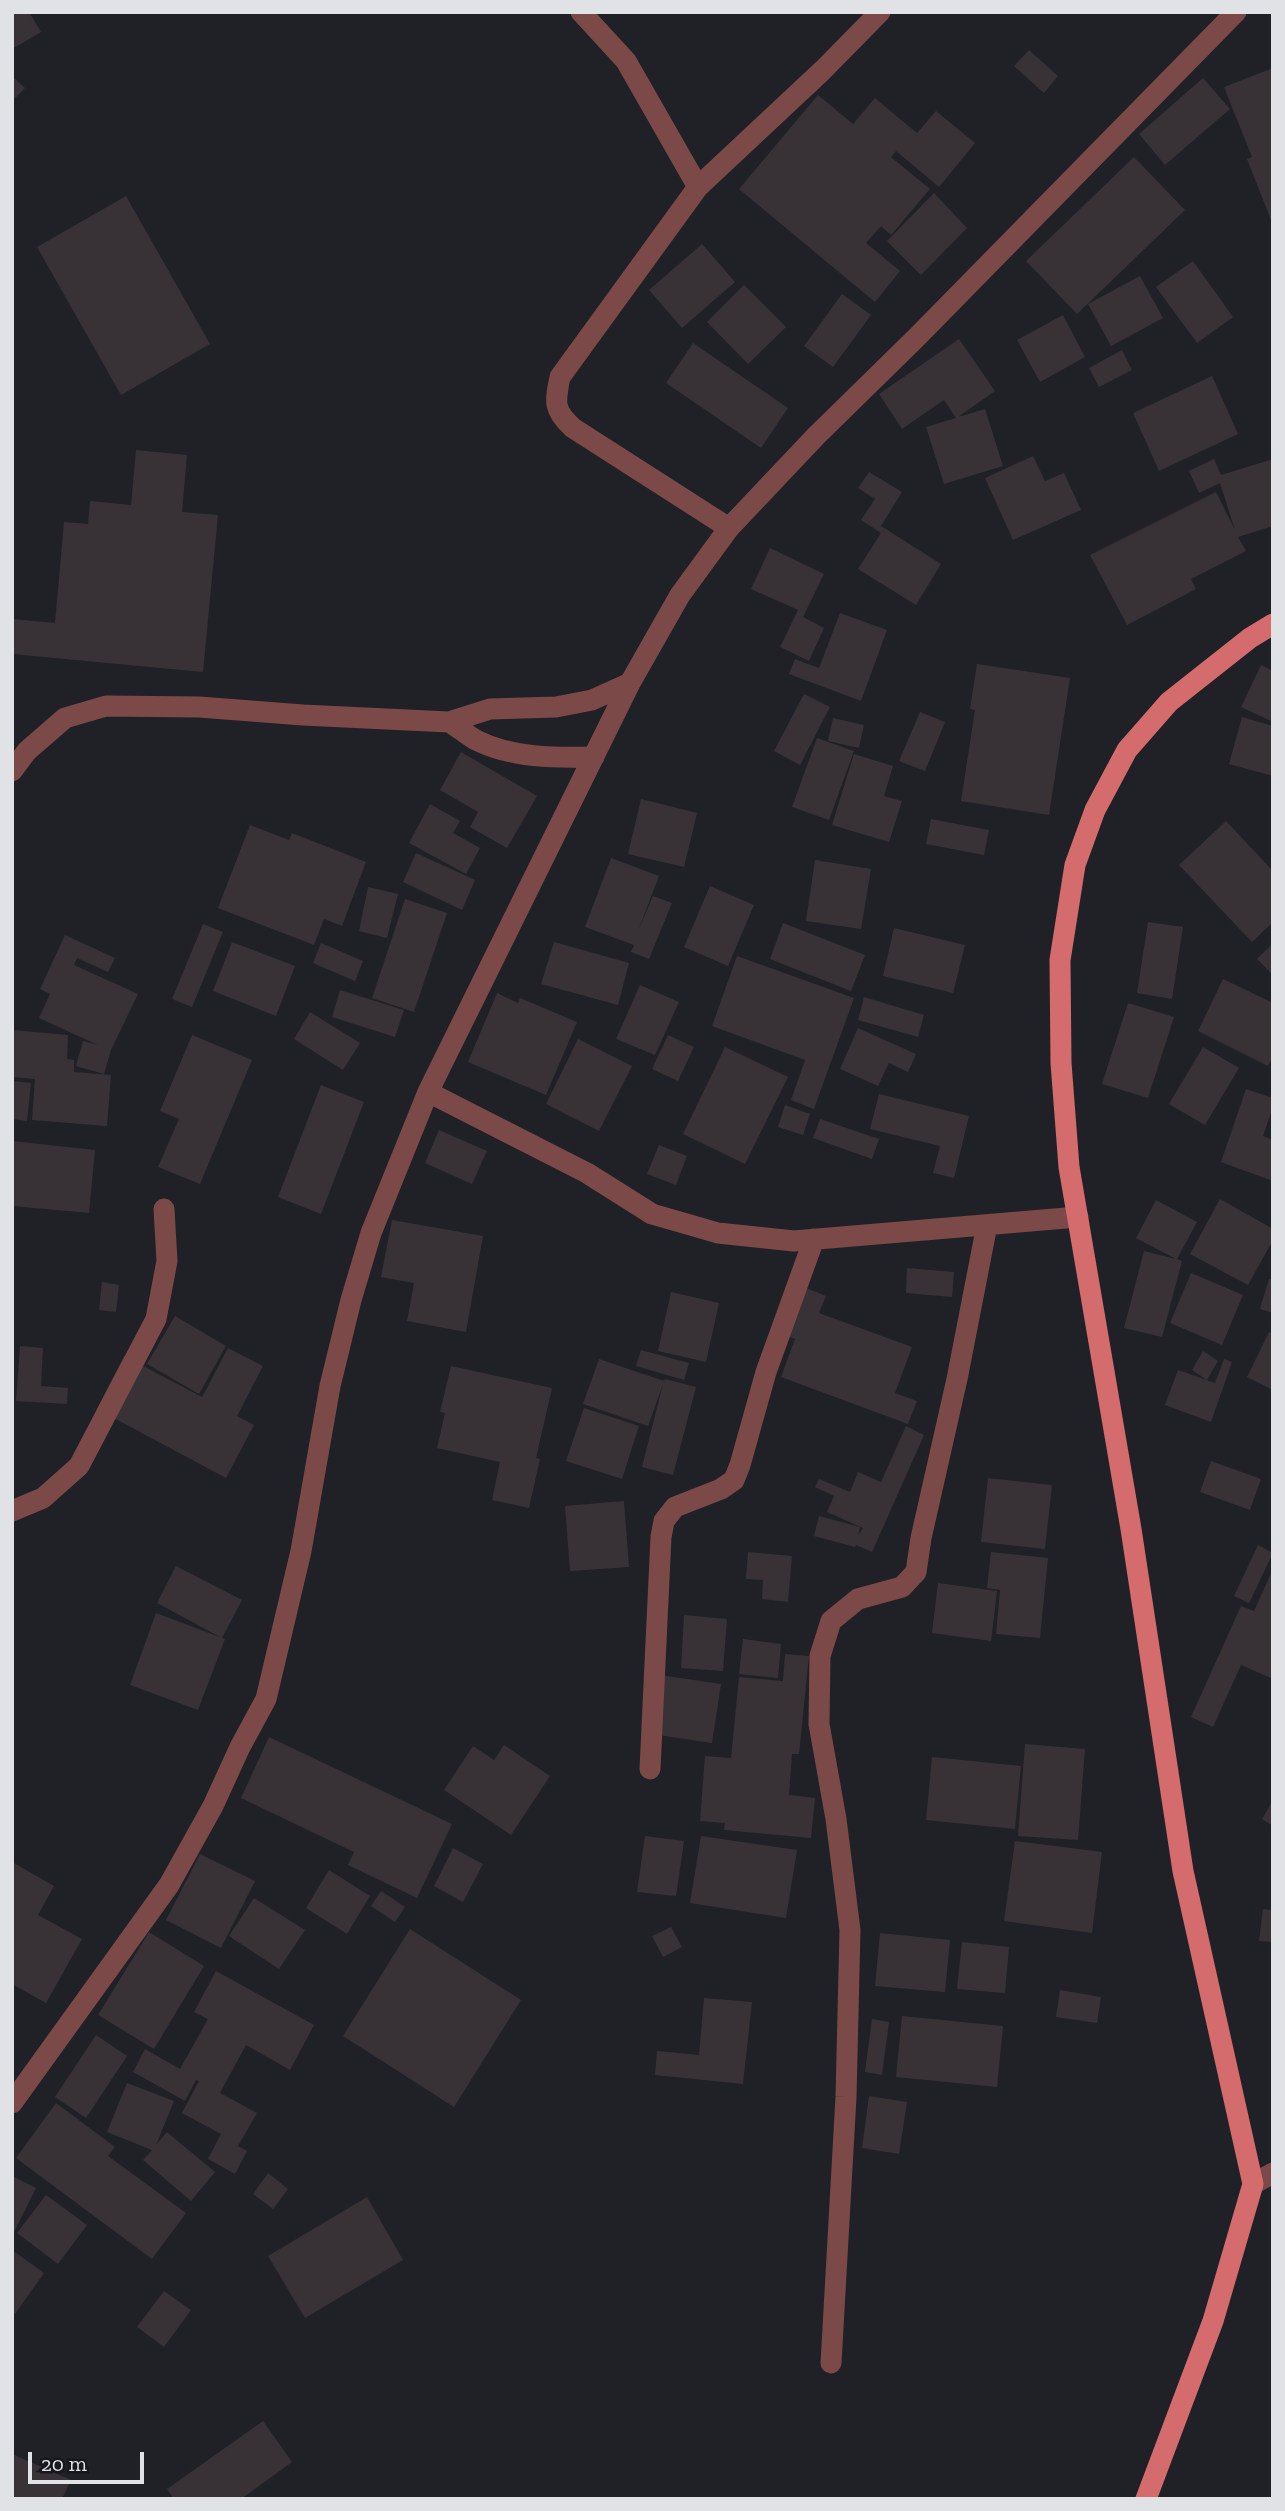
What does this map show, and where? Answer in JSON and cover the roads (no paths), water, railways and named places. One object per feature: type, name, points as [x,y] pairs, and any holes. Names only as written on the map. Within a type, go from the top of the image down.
[{"type":"main road","points":[[1146,2499],[1213,2321],[1253,2184],[1183,1871],[1131,1529],[1069,1167],[1061,1063],[1060,960],[1075,865],[1095,810],[1127,750],[1169,702],[1250,638],[1273,624]]},
{"type":"street","points":[[581,12],[626,61],[698,187]]},
{"type":"street","points":[[729,528],[573,428],[562,418],[556,407],[560,377],[698,187],[823,70],[880,12]]},
{"type":"street","points":[[12,2103],[169,1885],[213,1806],[265,1699],[301,1551],[330,1386],[371,1233],[428,1092],[630,683],[680,595],[729,528],[816,436],[918,337],[1236,12]]},
{"type":"street","points":[[12,771],[27,751],[65,718],[106,706],[200,707],[449,722],[490,709],[556,707],[592,700],[630,683]]},
{"type":"street","points":[[449,722],[477,740],[512,751],[558,758],[594,757]]},
{"type":"street","points":[[428,1092],[587,1173],[652,1214],[718,1233],[793,1241],[1078,1217]]},
{"type":"street","points":[[12,1511],[43,1498],[79,1466],[156,1319],[167,1261],[164,1209]]},
{"type":"street","points":[[831,2363],[846,2097],[850,1930],[836,1819],[819,1724],[820,1656],[831,1621],[858,1599],[902,1587],[916,1572],[987,1225]]},
{"type":"street","points":[[650,1769],[664,1521],[675,1507],[721,1489],[734,1480],[766,1372],[814,1239]]},
{"type":"street","points":[[1253,2184],[1273,2172]]}]
